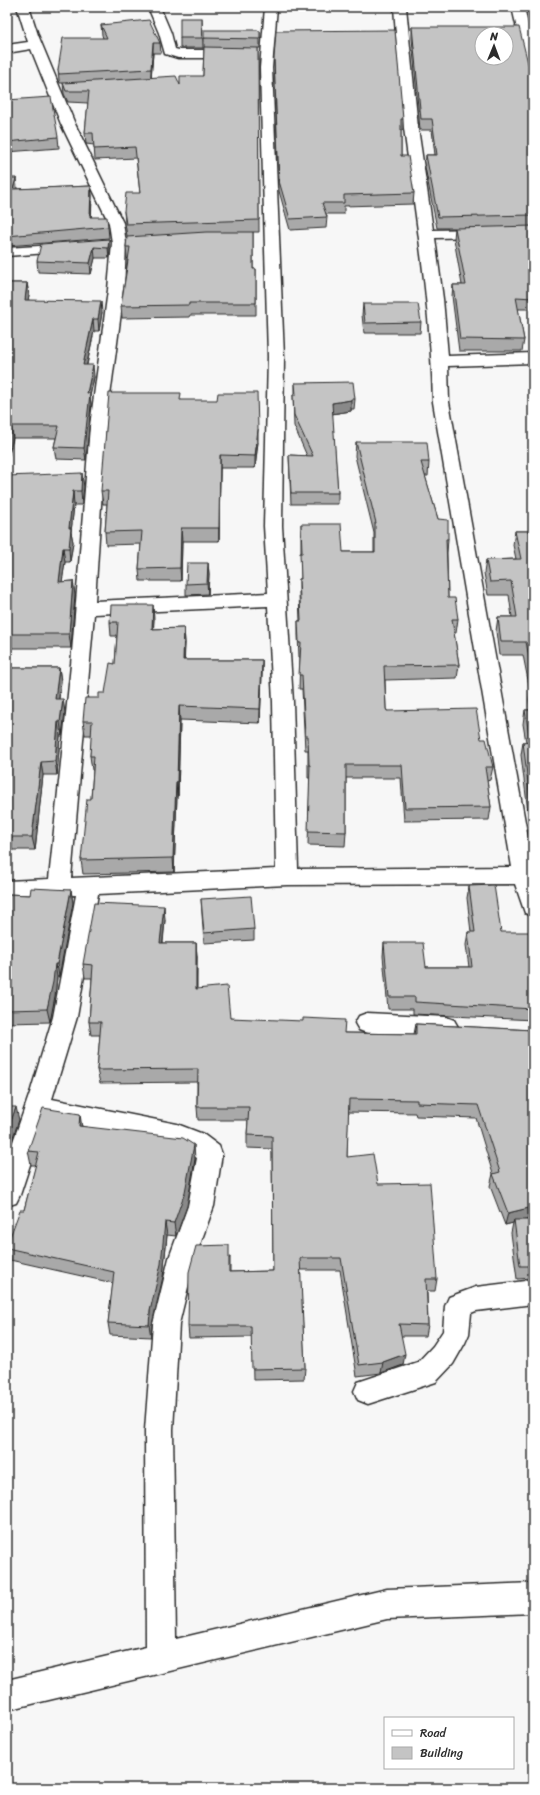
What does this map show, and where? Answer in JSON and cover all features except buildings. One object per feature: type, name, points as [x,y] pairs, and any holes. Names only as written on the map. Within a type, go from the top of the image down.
[{"type":"street","points":[[23,7],[36,44],[62,89],[68,124],[116,223],[119,243],[116,290],[98,426],[81,665],[59,887]]},
{"type":"street","points":[[154,7],[165,33],[169,52],[255,54]]},
{"type":"street","points":[[255,54],[271,7]]},
{"type":"street","points":[[400,7],[411,126],[428,234],[441,361],[441,402],[529,875],[533,907]]},
{"type":"street","points":[[518,7],[533,73]]},
{"type":"street","points":[[7,49],[36,44]]},
{"type":"street","points":[[255,54],[266,68],[268,140],[266,238],[276,357],[274,526],[283,702],[288,877]]},
{"type":"street","points":[[428,234],[533,232]]},
{"type":"street","points":[[7,252],[82,247]]},
{"type":"street","points":[[441,361],[533,358]]},
{"type":"street","points":[[85,608],[278,599]]},
{"type":"street","points":[[7,889],[288,877],[529,875]]},
{"type":"street","points":[[7,1195],[37,1107],[65,1017],[88,886]]},
{"type":"street","points":[[367,1024],[470,1029]]},
{"type":"street","points":[[37,1107],[177,1135],[194,1142],[210,1154],[201,1206],[182,1258],[166,1324],[159,1430],[161,1658]]},
{"type":"street","points":[[368,1391],[426,1373],[443,1355],[456,1334],[458,1306],[476,1299],[533,1292]]},
{"type":"street","points":[[7,1695],[387,1604],[533,1598]]}]
